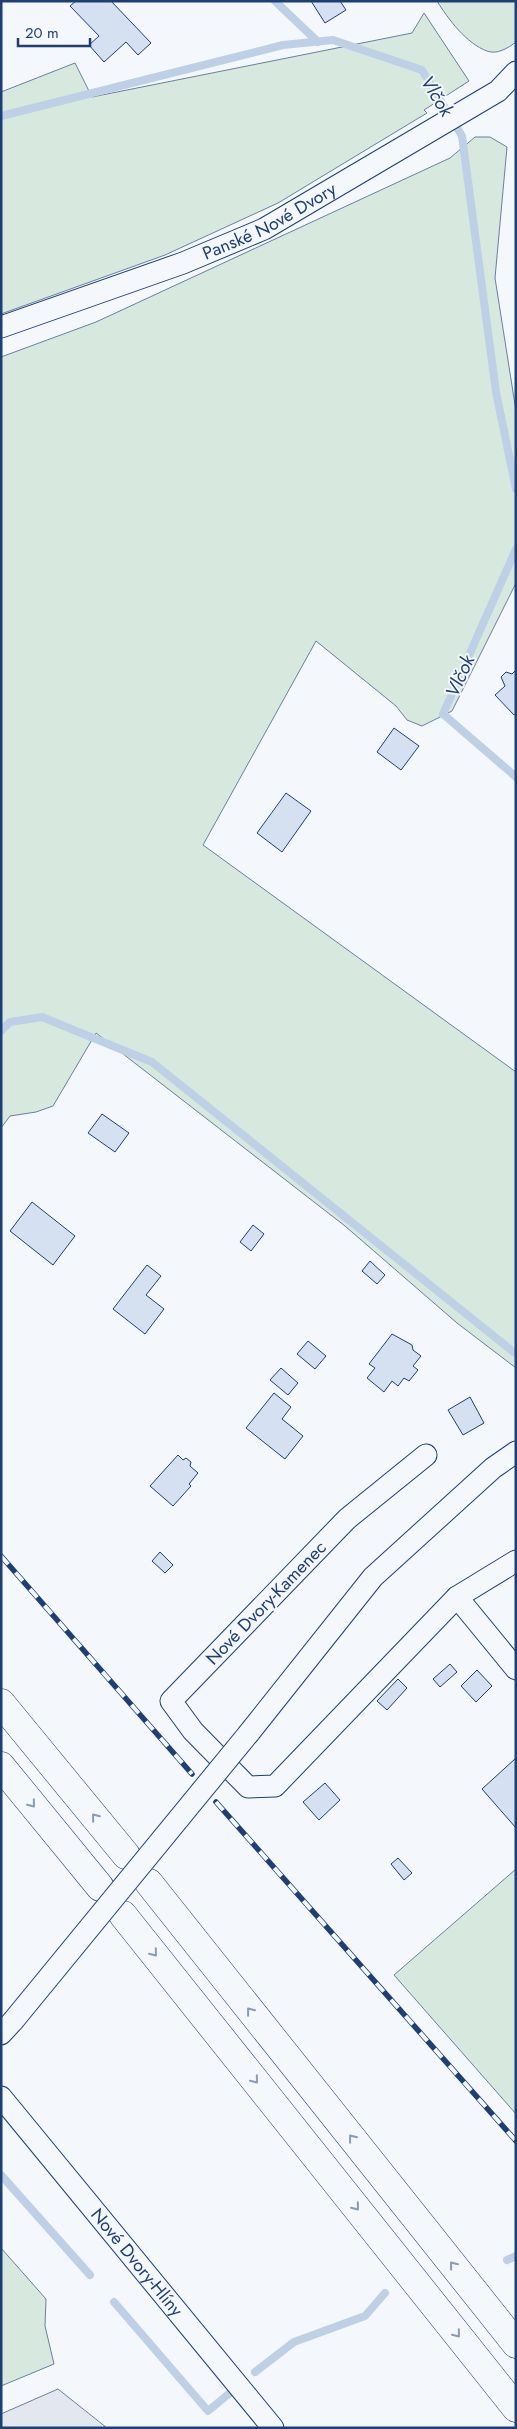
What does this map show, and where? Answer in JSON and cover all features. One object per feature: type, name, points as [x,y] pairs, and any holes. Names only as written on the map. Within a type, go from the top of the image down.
[{"type":"highway","points":[[1,1703],[126,1855]]},
{"type":"highway","points":[[1,1766],[100,1887]]},
{"type":"highway","points":[[149,1883],[516,2344]]},
{"type":"highway","points":[[123,1915],[516,2408]]},
{"type":"street","name":"Panské Nové Dvory","points":[[1,328],[183,263],[264,229],[480,101],[514,84]]},
{"type":"street","points":[[7,2028],[250,1733],[373,1577],[493,1468],[516,1452]]},
{"type":"street","name":"Nové Dvory-Kamenec","points":[[426,1456],[347,1519],[171,1701],[193,1731],[248,1787],[275,1786],[457,1597],[516,1561]]},
{"type":"street","points":[[457,1597],[516,1668]]},
{"type":"street","name":"Nové Dvory-Hlíny","points":[[1,2097],[273,2428]]},
{"type":"shaded area","points":[[437,1],[516,1],[516,42],[506,49],[495,52],[480,48],[465,37]]},
{"type":"shaded area","points":[[424,13],[469,81],[424,110],[427,113],[278,203],[165,255],[1,314],[1,92],[75,63],[92,97],[412,33]]},
{"type":"shaded area","points":[[475,137],[490,137],[507,147],[495,278],[516,411],[516,583],[452,711],[422,726],[407,720],[396,706],[316,641],[203,845],[516,1072],[516,1368],[457,1323],[345,1226],[96,1033],[53,1106],[36,1112],[10,1116],[1,1128],[1,357],[96,322],[450,158]]},
{"type":"shaded area","points":[[516,1869],[516,2114],[394,1975]]},
{"type":"shaded area","points":[[1,2248],[46,2299],[45,2326],[54,2364],[1,2386]]},
{"type":"shaded area","points":[[58,2389],[107,2428],[1,2428],[1,2414]]},
{"type":"building","points":[[76,1],[111,1],[151,43],[138,55],[126,42],[104,62],[89,45],[99,36],[70,6]]},
{"type":"building","points":[[311,1],[340,1],[346,10],[325,23]]},
{"type":"building","points":[[516,670],[516,714],[514,715],[495,695],[505,686],[501,677],[506,672],[512,674]]},
{"type":"building","points":[[394,728],[419,746],[401,770],[377,752]]},
{"type":"building","points":[[286,793],[311,811],[282,852],[257,833]]},
{"type":"building","points":[[102,1114],[129,1133],[115,1152],[88,1133]]},
{"type":"building","points":[[32,1202],[75,1236],[53,1265],[10,1231]]},
{"type":"building","points":[[253,1225],[264,1234],[251,1251],[240,1242]]},
{"type":"building","points":[[370,1261],[385,1275],[377,1284],[362,1271]]},
{"type":"building","points":[[147,1265],[161,1276],[146,1295],[164,1309],[145,1334],[113,1309]]},
{"type":"building","points":[[392,1334],[412,1345],[413,1350],[421,1356],[413,1366],[418,1370],[409,1381],[404,1378],[398,1386],[392,1381],[384,1392],[367,1378],[375,1368],[369,1364]]},
{"type":"building","points":[[308,1341],[326,1356],[315,1369],[297,1354]]},
{"type":"building","points":[[281,1368],[298,1383],[288,1395],[270,1380]]},
{"type":"building","points":[[274,1393],[291,1407],[282,1419],[303,1436],[285,1459],[246,1428]]},
{"type":"building","points":[[470,1397],[484,1423],[463,1435],[448,1410]]},
{"type":"building","points":[[178,1455],[183,1460],[186,1458],[191,1462],[190,1466],[198,1473],[189,1484],[191,1486],[173,1506],[150,1486]]},
{"type":"building","points":[[160,1552],[173,1565],[165,1573],[152,1561]]},
{"type":"building","points":[[450,1664],[457,1672],[440,1687],[433,1679]]},
{"type":"building","points":[[477,1670],[492,1686],[476,1702],[461,1686]]},
{"type":"building","points":[[398,1679],[407,1688],[387,1710],[377,1701]]},
{"type":"building","points":[[516,1758],[516,1828],[482,1789]]},
{"type":"building","points":[[325,1783],[340,1800],[319,1820],[303,1802]]},
{"type":"building","points":[[398,1858],[412,1873],[404,1880],[391,1864]]},
{"type":"waterway","points":[[275,1],[318,42]]},
{"type":"waterway","name":"Vlčok","points":[[1,116],[283,45],[333,40],[422,70],[462,136],[496,392],[516,489]]},
{"type":"waterway","name":"Vlčok","points":[[516,549],[443,714],[516,777]]},
{"type":"waterway","points":[[1,1031],[10,1022],[42,1017],[152,1062],[516,1354]]},
{"type":"waterway","points":[[1,2175],[90,2275]]},
{"type":"waterway","points":[[507,2260],[516,2256]]},
{"type":"waterway","points":[[255,2372],[294,2342],[365,2316],[385,2293]]},
{"type":"waterway","points":[[114,2302],[208,2411],[231,2392]]},
{"type":"railway","points":[[1,1556],[192,1774]]},
{"type":"railway","points":[[216,1802],[516,2141]]}]
